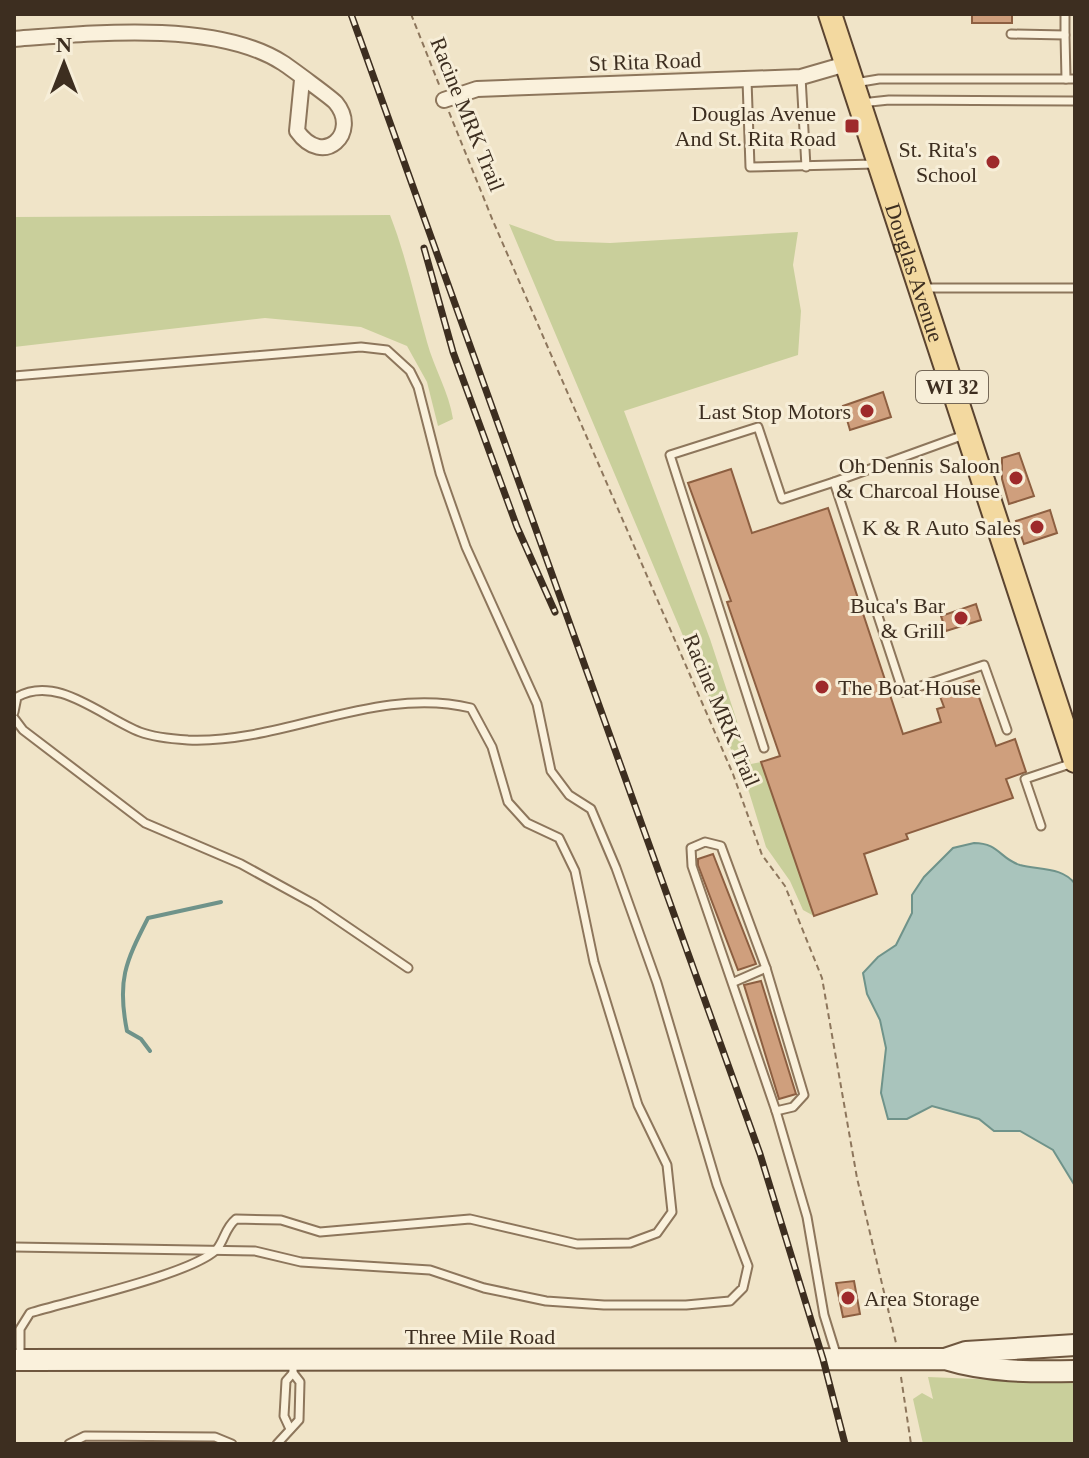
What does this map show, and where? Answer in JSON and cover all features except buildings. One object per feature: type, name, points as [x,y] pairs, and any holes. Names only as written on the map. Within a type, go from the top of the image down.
[{"type":"main road","name":"Douglas Avenue","points":[[830,14],[1075,761]]},
{"type":"street","points":[[14,39],[71,35],[210,36],[249,45],[329,96],[343,116],[344,129],[339,140],[328,148],[317,148],[305,142],[297,131],[302,80]]},
{"type":"street","name":"St Rita Road","points":[[444,100],[477,89],[801,77],[853,83]]},
{"type":"street","name":"Three Mile Road","points":[[945,1359],[966,1352],[1075,1345]]},
{"type":"street","name":"Three Mile Road","points":[[17,1360],[293,1366],[945,1359],[967,1366],[1031,1372],[1075,1371]]},
{"type":"lane","points":[[1066,79],[1065,18],[1075,22]]},
{"type":"lane","points":[[1011,34],[1065,35]]},
{"type":"lane","points":[[801,77],[806,167]]},
{"type":"lane","points":[[853,83],[879,79],[1075,79]]},
{"type":"lane","points":[[747,80],[750,167],[879,164]]},
{"type":"lane","points":[[853,83],[889,100],[1075,101]]},
{"type":"lane","points":[[920,288],[1075,288]]},
{"type":"lane","points":[[14,376],[361,347],[387,350],[410,371],[418,387],[440,473],[466,547],[537,704],[551,771],[569,795],[591,809],[616,868],[657,983],[717,1185],[748,1266],[743,1288],[730,1301],[686,1305],[604,1305],[546,1301],[484,1288],[430,1270],[301,1262],[255,1251],[14,1247]]},
{"type":"lane","points":[[764,748],[670,455],[758,427],[782,499],[967,434]]},
{"type":"lane","points":[[834,482],[903,692],[984,665],[1007,730]]},
{"type":"lane","points":[[17,1360],[20,1329],[30,1313],[188,1266],[217,1249],[226,1228],[236,1219],[281,1220],[320,1232],[470,1219],[577,1244],[630,1243],[657,1233],[672,1212],[667,1165],[638,1105],[594,962],[575,871],[559,838],[527,823],[508,802],[492,747],[471,708],[441,701],[393,704],[231,738],[187,740],[142,733],[58,691],[30,689],[17,697],[14,715],[23,730],[145,823],[241,864],[314,904],[408,968]]},
{"type":"lane","points":[[1041,826],[1025,779],[1075,761]]},
{"type":"lane","points":[[776,1111],[793,1107],[804,1095],[766,968],[721,846],[705,842],[691,848],[692,866],[776,1111],[807,1217],[824,1315],[838,1360]]},
{"type":"lane","points":[[734,982],[766,968]]},
{"type":"lane","points":[[290,1429],[284,1416],[286,1381],[293,1366]]},
{"type":"lane","points":[[277,1444],[299,1420],[300,1382],[293,1366]]},
{"type":"lane","points":[[69,1444],[85,1436],[215,1437],[232,1444]]},
{"type":"path","name":"Racine MRK Trail","points":[[411,14],[499,236],[728,762],[762,855],[785,886],[817,965],[832,1027],[857,1178],[894,1329],[911,1444]]},
{"type":"green space","points":[[390,215],[430,352],[451,409],[453,419],[438,426],[427,382],[407,346],[361,327],[265,318],[14,347],[14,217]]},
{"type":"green space","points":[[509,224],[556,241],[610,243],[798,232],[793,265],[801,311],[798,355],[624,411],[710,639],[751,764],[761,762],[814,916],[803,910],[790,881],[766,847],[749,792]]},
{"type":"green space","points":[[928,1377],[1075,1383],[1075,1444],[923,1444],[913,1399],[922,1393],[933,1399]]},
{"type":"water","points":[[974,843],[994,848],[1020,865],[1057,872],[1075,884],[1075,1186],[1053,1150],[1020,1131],[994,1131],[979,1119],[932,1106],[907,1119],[888,1119],[881,1093],[886,1048],[880,1020],[867,994],[863,973],[878,957],[896,945],[912,913],[912,895],[924,877],[953,848]]},
{"type":"waterway","points":[[150,1051],[141,1039],[127,1031],[124,1014],[125,973],[140,934],[148,918],[221,902]]},
{"type":"railway","points":[[351,14],[760,1154],[823,1359],[845,1444]]},
{"type":"railway","points":[[424,248],[453,352],[517,527],[555,612]]},
{"type":"place","name":"Douglas Avenue And St. Rita Road","points":[[852,126]]},
{"type":"place","name":"St. Rita's School","points":[[993,162]]},
{"type":"place","name":"Last Stop Motors","points":[[867,411]]},
{"type":"place","name":"Oh Dennis Saloon & Charcoal House","points":[[1016,478]]},
{"type":"place","name":"K & R Auto Sales","points":[[1037,527]]},
{"type":"place","name":"Buca's Bar & Grill","points":[[961,618]]},
{"type":"place","name":"The Boat House","points":[[822,687]]},
{"type":"place","name":"Area Storage","points":[[848,1298]]}]
